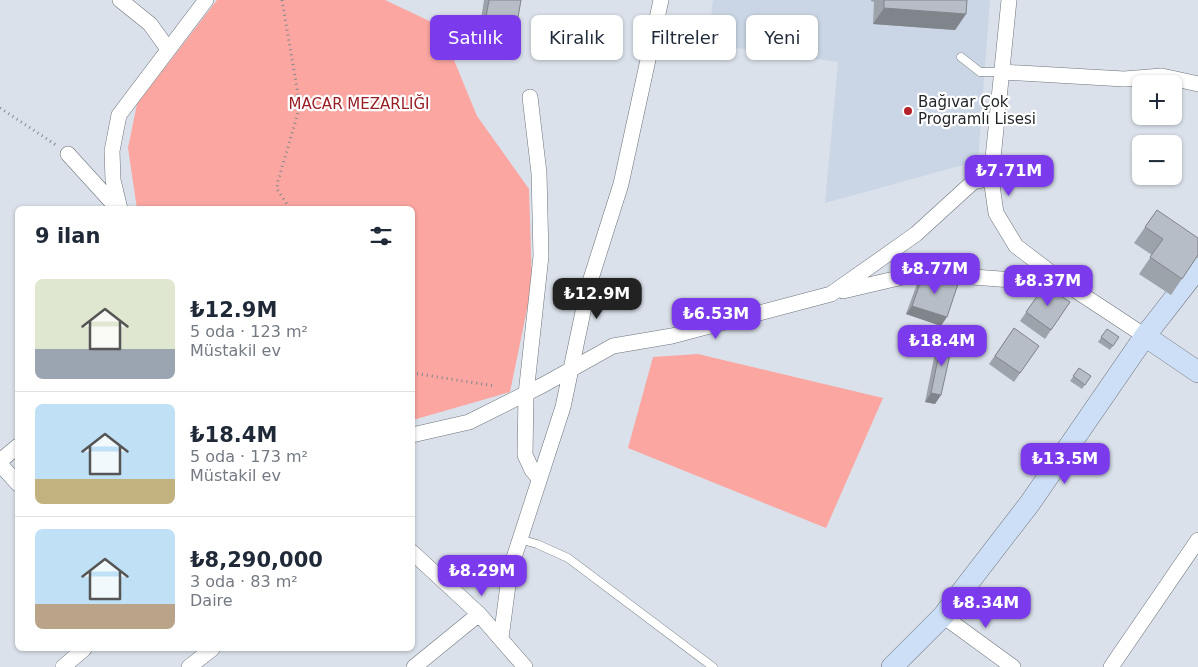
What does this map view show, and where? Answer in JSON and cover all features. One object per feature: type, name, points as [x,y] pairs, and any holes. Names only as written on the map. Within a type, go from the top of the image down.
[{"type":"street","points":[[120,0],[150,24],[168,49]]},
{"type":"street","points":[[118,206],[113,180],[112,151],[119,115],[206,0]]},
{"type":"street","points":[[501,638],[510,570],[538,477],[563,407],[588,288],[621,184],[661,0]]},
{"type":"street","points":[[1009,0],[991,178],[996,213],[1016,246],[1066,284],[1198,372]]},
{"type":"street","points":[[1002,72],[1124,78],[1162,76],[1198,84]]},
{"type":"street","points":[[530,97],[539,173],[541,256],[526,394],[525,455],[538,477]]},
{"type":"street","points":[[68,154],[116,206]]},
{"type":"street","points":[[831,294],[916,234],[974,182],[991,178]]},
{"type":"street","points":[[892,667],[943,616],[1030,503],[1144,336],[1198,268]]},
{"type":"street","points":[[415,434],[469,422],[526,394],[613,346],[672,336],[831,294],[920,273],[1066,284]]},
{"type":"street","points":[[15,449],[0,462],[15,480]]},
{"type":"street","points":[[1111,667],[1198,540]]},
{"type":"street","points":[[415,555],[478,614],[525,667]]},
{"type":"street","points":[[414,667],[478,614]]},
{"type":"street","points":[[943,616],[1013,667]]},
{"type":"street","points":[[63,667],[82,651]]},
{"type":"street","points":[[189,667],[209,651]]},
{"type":"lane","points":[[961,56],[980,72],[1002,72]]},
{"type":"lane","points":[[519,539],[554,550],[576,563],[650,622],[712,667]]},
{"type":"path","points":[[282,0],[300,106],[277,189],[288,206]]},
{"type":"path","points":[[0,108],[68,154]]},
{"type":"path","points":[[415,373],[495,386]]},
{"type":"shaded area","name":"Bağıvar Çok Programlı Lisesi","points":[[713,0],[990,0],[978,161],[825,203],[838,62],[818,59],[818,15],[746,15],[746,49],[736,48],[736,15],[711,15]]},
{"type":"green space","name":"MACAR MEZARLIĞI","points":[[217,0],[385,0],[430,21],[430,60],[454,60],[477,116],[529,189],[532,285],[510,392],[415,419],[415,206],[137,206],[128,148],[137,104]]},
{"type":"green space","points":[[698,354],[883,398],[826,528],[628,448],[653,357]]},
{"type":"building","points":[[489,0],[521,0],[518,15],[486,15]]},
{"type":"building","points":[[884,0],[967,0],[966,14],[884,8]]},
{"type":"building","points":[[1157,210],[1198,238],[1198,255],[1182,279],[1150,257],[1163,239],[1145,227]]},
{"type":"building","points":[[924,272],[958,284],[947,317],[912,306]]},
{"type":"building","points":[[1045,285],[1070,302],[1051,330],[1026,312]]},
{"type":"building","points":[[1014,328],[1039,346],[1020,373],[995,356]]},
{"type":"building","points":[[1107,329],[1119,337],[1113,346],[1101,337]]},
{"type":"building","points":[[942,339],[953,341],[941,395],[931,393]]},
{"type":"building","points":[[1079,368],[1091,376],[1085,385],[1073,376]]},
{"type":"place","name":"Bağıvar Çok Programlı Lisesi","points":[[908,111]]}]
